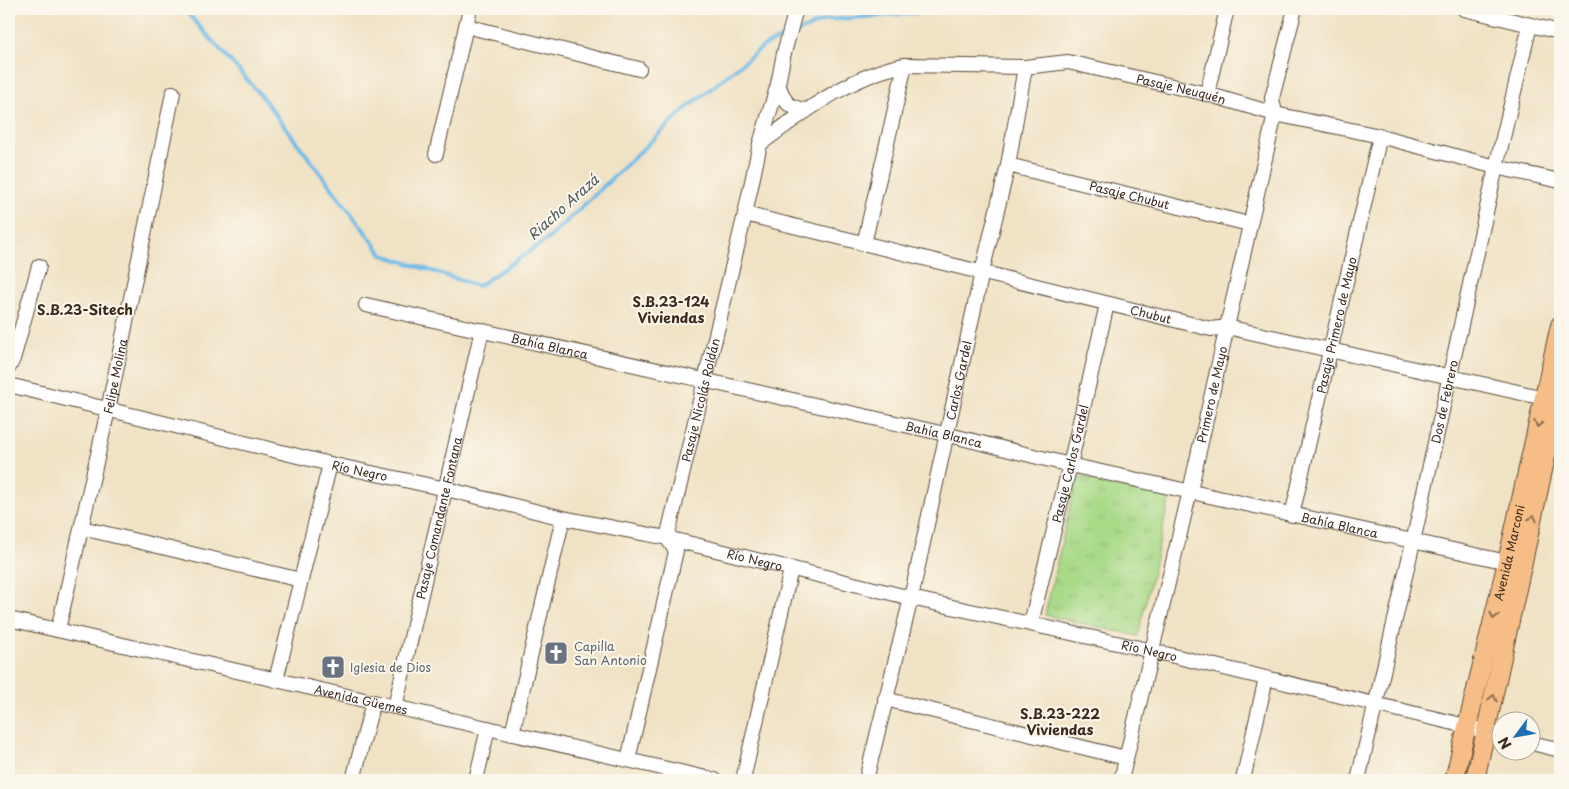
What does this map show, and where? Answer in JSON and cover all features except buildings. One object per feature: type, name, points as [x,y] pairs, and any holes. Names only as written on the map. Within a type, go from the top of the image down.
[{"type":"main road","name":"Avenida Marconi","points":[[1454,780],[1466,726],[1515,564],[1554,397],[1560,325]]},
{"type":"main road","name":"Avenida Marconi","points":[[1496,712],[1515,564]]},
{"type":"main road","name":"Avenida Marconi","points":[[1475,780],[1492,737]]},
{"type":"street","points":[[436,154],[470,9]]},
{"type":"street","points":[[1207,94],[1227,9]]},
{"type":"street","name":"Primero de Mayo","points":[[1121,780],[1228,327],[1275,114],[1272,98],[1295,9]]},
{"type":"street","points":[[1464,9],[1560,32]]},
{"type":"street","name":"Pasaje Nicolás Roldán","points":[[667,538],[760,144],[778,84],[794,13]]},
{"type":"street","name":"Dos de Febrero","points":[[1358,780],[1496,167],[1530,25]]},
{"type":"street","points":[[466,26],[639,70]]},
{"type":"street","name":"Pasaje Neuquén","points":[[760,144],[806,110],[865,76],[888,68],[905,65],[1025,67],[1068,62],[1207,94],[1275,114],[1380,136],[1496,167],[1560,181]]},
{"type":"street","points":[[864,244],[905,65]]},
{"type":"street","name":"Carlos Gardel","points":[[866,780],[911,598],[982,272],[1008,165],[1025,67]]},
{"type":"street","points":[[778,84],[783,99],[792,108],[806,110]]},
{"type":"street","name":"Felipe Molina","points":[[58,630],[108,410],[173,93]]},
{"type":"street","name":"Pasaje Primero de Mayo","points":[[1292,515],[1332,352],[1380,136]]},
{"type":"street","name":"Pasaje Chubut","points":[[1008,165],[1250,224]]},
{"type":"street","name":"Chubut","points":[[745,214],[1211,329],[1228,327],[1332,352],[1554,397]]},
{"type":"street","points":[[9,367],[13,359],[39,266]]},
{"type":"street","name":"Pasaje Carlos Gardel","points":[[1031,623],[1107,304]]},
{"type":"street","name":"Bahía Blanca","points":[[366,305],[705,382],[946,434],[1070,465],[1515,564]]},
{"type":"street","name":"Pasaje Comandante Fontana","points":[[395,707],[482,330]]},
{"type":"street","name":"Río Negro","points":[[9,385],[330,464],[446,489],[564,518],[667,538],[911,598],[1153,650],[1492,734]]},
{"type":"street","points":[[276,680],[330,464]]},
{"type":"street","points":[[512,734],[564,518]]},
{"type":"street","points":[[82,528],[301,580]]},
{"type":"street","points":[[628,760],[676,550],[667,538]]},
{"type":"street","points":[[743,780],[791,569]]},
{"type":"street","name":"Avenida Güemes","points":[[9,619],[715,780]]},
{"type":"street","points":[[1243,780],[1266,678]]},
{"type":"street","points":[[885,700],[1126,758]]},
{"type":"street","points":[[353,780],[373,702]]},
{"type":"street","points":[[476,780],[488,728]]},
{"type":"street","points":[[1542,746],[1560,750]]},
{"type":"green space","points":[[1077,476],[1170,497],[1138,636],[1045,615]]},
{"type":"waterway","name":"Riacho Arazá","points":[[184,9],[259,93],[383,255],[478,286],[548,239],[683,111],[764,46],[784,37]]},
{"type":"waterway","name":"Riacho Arazá","points":[[793,34],[825,20],[974,9]]},
{"type":"place","name":"Capilla San Antonio","points":[[556,653]]},
{"type":"place","name":"Iglesia de Dios","points":[[333,667]]},
{"type":"district","name":"S.B.23-Sitech","points":[[85,309]]},
{"type":"district","name":"S.B.23-124 Viviendas","points":[[671,310]]},
{"type":"district","name":"S.B.23-222 Viviendas","points":[[1060,722]]}]
